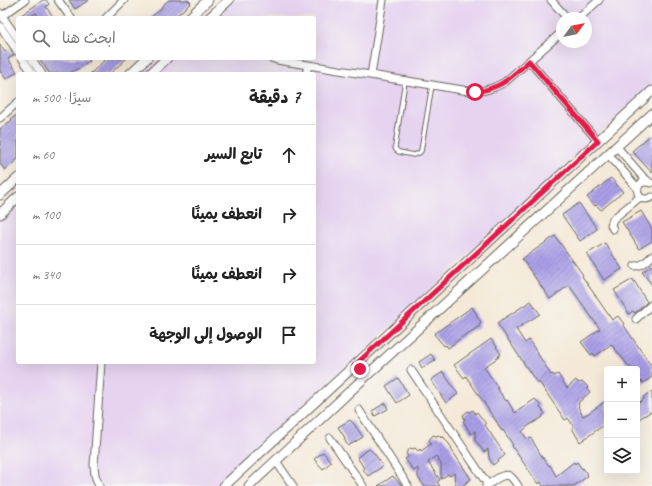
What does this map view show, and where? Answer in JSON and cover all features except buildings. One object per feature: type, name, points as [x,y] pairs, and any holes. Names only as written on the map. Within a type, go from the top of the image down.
[{"type":"street","points":[[16,36],[1,14],[25,0]]},
{"type":"street","points":[[58,0],[69,16]]},
{"type":"street","points":[[108,16],[124,0]]},
{"type":"street","points":[[191,16],[208,0]]},
{"type":"street","points":[[215,16],[229,0]]},
{"type":"street","points":[[371,75],[383,0]]},
{"type":"street","points":[[551,0],[562,12]]},
{"type":"street","points":[[586,12],[599,0]]},
{"type":"street","points":[[0,26],[16,49]]},
{"type":"street","points":[[282,60],[475,92],[496,87],[505,82],[556,37]]},
{"type":"street","points":[[23,60],[32,72]]},
{"type":"street","points":[[32,60],[41,72]]},
{"type":"street","points":[[132,72],[145,60]]},
{"type":"street","points":[[152,72],[165,60]]},
{"type":"street","points":[[529,61],[598,141]]},
{"type":"street","points":[[306,72],[308,65]]},
{"type":"street","points":[[224,486],[652,91]]},
{"type":"street","points":[[0,118],[16,104]]},
{"type":"street","points":[[249,486],[364,378],[652,114]]},
{"type":"street","points":[[617,147],[642,177],[650,182]]},
{"type":"street","points":[[608,155],[634,184],[640,197],[644,200],[651,199]]},
{"type":"street","points":[[0,195],[16,180]]},
{"type":"street","points":[[637,189],[642,182],[650,182]]},
{"type":"street","points":[[613,229],[611,224],[613,220],[640,197]]},
{"type":"street","points":[[0,214],[16,199]]},
{"type":"street","points":[[635,266],[643,264],[652,256]]},
{"type":"street","points":[[636,319],[652,304]]},
{"type":"street","points":[[365,355],[367,362],[376,368]]},
{"type":"street","points":[[99,486],[95,475],[94,465],[100,364]]},
{"type":"street","points":[[354,366],[362,372],[364,378]]},
{"type":"street","points":[[411,370],[487,485],[506,475],[512,477],[518,486]]},
{"type":"street","points":[[359,410],[408,486]]},
{"type":"street","points":[[330,438],[363,486]]},
{"type":"street","points":[[276,461],[293,486]]},
{"type":"lane","points":[[405,81],[395,147],[399,152],[414,155],[421,151],[432,86]]},
{"type":"shaded area","points":[[221,0],[652,0],[652,85],[218,486],[0,486],[0,207],[16,192],[16,364],[316,364],[316,72],[144,72],[157,60],[316,60],[316,16],[204,16]]},
{"type":"route","points":[[360,369],[354,366],[598,141],[529,61],[505,82],[496,87],[475,92]]}]
